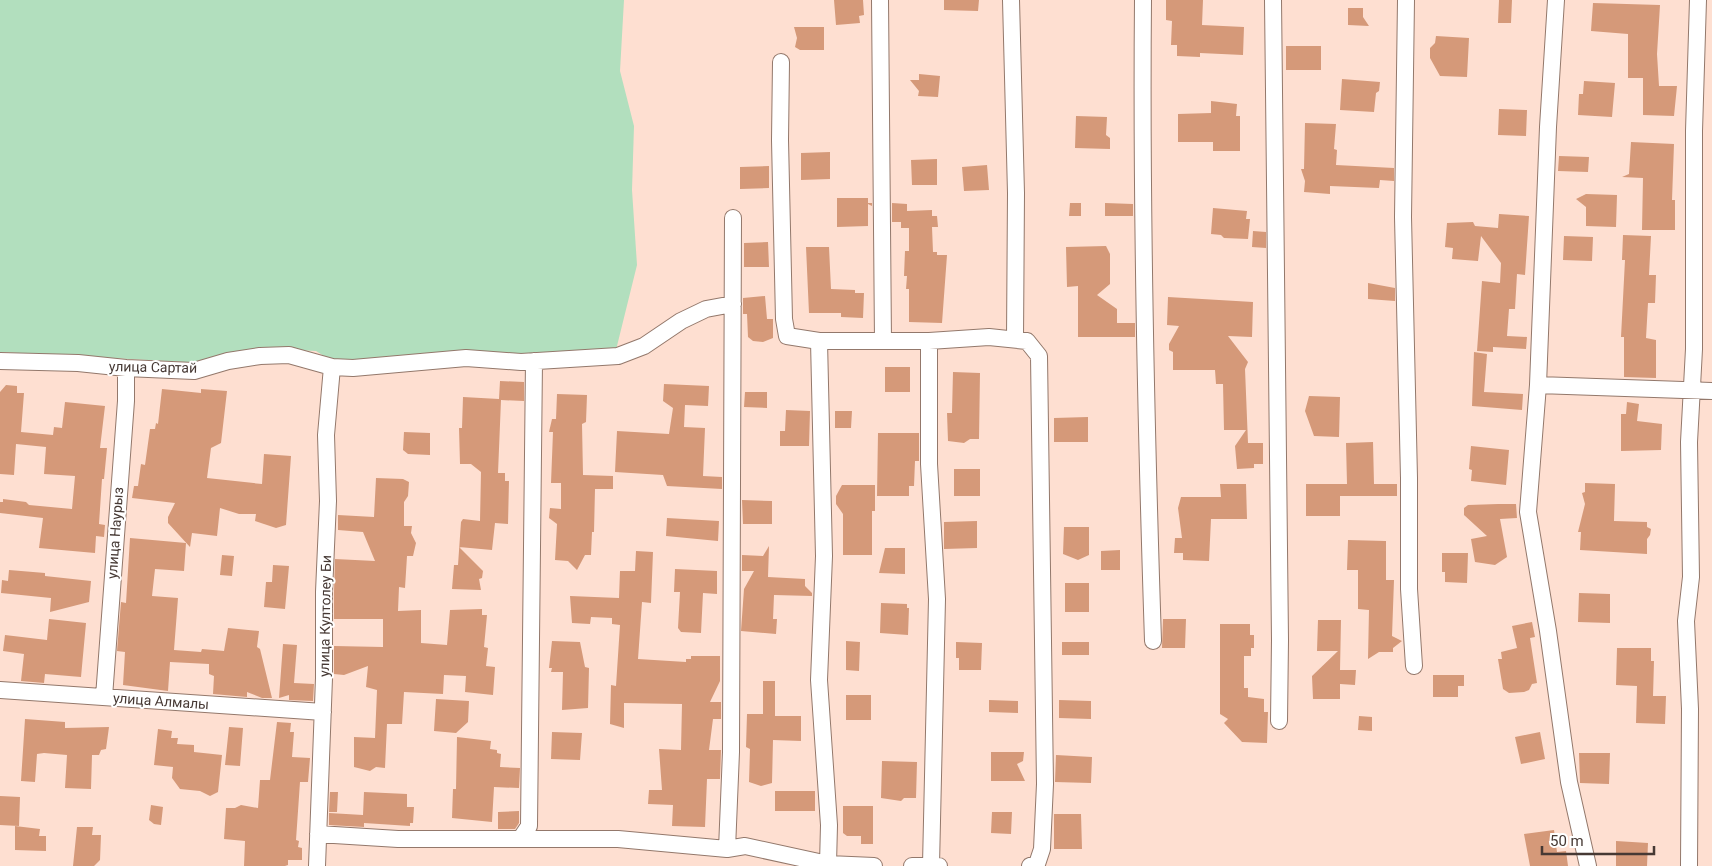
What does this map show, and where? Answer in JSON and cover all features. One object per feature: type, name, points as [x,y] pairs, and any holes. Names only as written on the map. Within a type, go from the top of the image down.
[{"type":"street","points":[[880,0],[883,341]]},
{"type":"street","points":[[1011,0],[1016,193],[1015,339]]},
{"type":"street","points":[[1143,0],[1144,375],[1153,641]]},
{"type":"street","points":[[1273,0],[1280,640],[1279,721]]},
{"type":"street","points":[[1406,0],[1403,217],[1409,478],[1409,589],[1414,666]]},
{"type":"street","points":[[1556,0],[1548,127],[1538,385],[1528,512],[1548,631],[1554,691],[1569,782],[1588,866]]},
{"type":"street","points":[[1689,866],[1690,708],[1686,622],[1691,577],[1694,131],[1698,0]]},
{"type":"street","points":[[781,62],[780,140],[784,319],[787,336],[819,341],[929,341],[970,337],[1015,339],[1027,341],[1039,356],[1045,784],[1042,849],[1036,864],[1030,866]]},
{"type":"street","points":[[728,849],[731,752],[733,218]]},
{"type":"street","name":"улица Сартай","points":[[0,361],[78,363],[126,368],[194,370],[228,361],[260,356],[289,355],[332,367],[353,368],[466,358],[534,361],[618,356],[644,346],[682,321],[706,309],[733,304]]},
{"type":"street","points":[[819,341],[824,556],[819,680],[829,825],[828,864]]},
{"type":"street","points":[[912,866],[935,866],[937,599],[929,464],[929,341]]},
{"type":"street","points":[[521,838],[529,826],[534,361]]},
{"type":"street","name":"улица Култолеу Би","points":[[317,866],[328,501],[326,436],[332,367]]},
{"type":"street","name":"улица Наурыз","points":[[104,698],[126,401],[126,368]]},
{"type":"street","points":[[1538,385],[1712,391]]},
{"type":"street","name":"улица Алмалы","points":[[0,690],[322,712]]},
{"type":"street","points":[[318,834],[398,839],[618,839],[728,849],[746,846],[789,860],[874,866]]},
{"type":"green space","points":[[0,0],[624,0],[620,71],[634,126],[632,190],[637,265],[616,350],[340,366],[316,351],[275,349],[203,363],[0,352]]},
{"type":"building","points":[[834,0],[863,0],[864,15],[859,16],[860,23],[836,25]]},
{"type":"building","points":[[944,0],[979,0],[978,11],[944,10]]},
{"type":"building","points":[[1166,0],[1203,0],[1202,25],[1244,27],[1243,55],[1200,53],[1200,57],[1177,56],[1177,45],[1171,45],[1172,21],[1166,20]]},
{"type":"building","points":[[1499,0],[1512,0],[1511,23],[1498,23]]},
{"type":"building","points":[[1593,3],[1660,5],[1657,54],[1659,86],[1677,86],[1674,116],[1643,115],[1643,78],[1628,78],[1628,34],[1591,31]]},
{"type":"building","points":[[1348,8],[1363,8],[1363,17],[1369,26],[1348,25]]},
{"type":"building","points":[[794,27],[824,27],[824,50],[800,50],[795,47],[797,38]]},
{"type":"building","points":[[1436,36],[1469,38],[1467,77],[1440,76],[1430,58],[1430,48],[1435,43]]},
{"type":"building","points":[[1286,46],[1321,46],[1321,70],[1286,70]]},
{"type":"building","points":[[919,74],[940,76],[938,97],[918,96],[919,91],[910,80],[919,80]]},
{"type":"building","points":[[1342,79],[1380,82],[1379,91],[1376,93],[1374,112],[1340,110]]},
{"type":"building","points":[[1584,81],[1615,83],[1612,117],[1578,115],[1579,94],[1583,94]]},
{"type":"building","points":[[1211,101],[1237,104],[1236,116],[1240,116],[1240,151],[1213,151],[1213,142],[1178,142],[1178,114],[1211,113]]},
{"type":"building","points":[[1499,109],[1527,110],[1526,136],[1498,135]]},
{"type":"building","points":[[1076,116],[1107,117],[1106,135],[1110,138],[1110,149],[1075,148]]},
{"type":"building","points":[[1305,123],[1336,124],[1334,149],[1337,150],[1336,165],[1394,168],[1394,181],[1380,180],[1379,188],[1330,186],[1330,194],[1304,192],[1305,181],[1301,169],[1304,169]]},
{"type":"building","points":[[1631,142],[1674,144],[1672,200],[1675,200],[1675,230],[1642,230],[1643,178],[1622,177],[1629,174]]},
{"type":"building","points":[[830,152],[830,179],[801,180],[801,153]]},
{"type":"building","points":[[1559,156],[1589,157],[1588,172],[1558,171]]},
{"type":"building","points":[[937,159],[937,185],[912,185],[911,160]]},
{"type":"building","points":[[987,165],[989,190],[964,191],[962,167]]},
{"type":"building","points":[[769,166],[769,188],[740,189],[740,167]]},
{"type":"building","points":[[1586,194],[1617,195],[1616,227],[1586,226],[1586,207],[1576,199]]},
{"type":"building","points":[[837,198],[868,198],[868,203],[872,203],[872,206],[868,204],[868,226],[837,227]]},
{"type":"building","points":[[892,203],[907,204],[907,211],[932,210],[932,216],[937,216],[938,227],[932,227],[933,252],[937,252],[937,255],[947,255],[942,323],[909,322],[909,289],[906,289],[907,276],[904,276],[905,251],[909,251],[909,228],[901,228],[901,222],[892,222]]},
{"type":"building","points":[[1070,203],[1081,203],[1081,216],[1069,216]]},
{"type":"building","points":[[1105,203],[1133,204],[1133,216],[1105,216]]},
{"type":"building","points":[[1213,208],[1247,211],[1246,219],[1250,219],[1248,239],[1224,238],[1221,235],[1211,234]]},
{"type":"building","points":[[1499,214],[1529,216],[1525,275],[1517,274],[1515,309],[1509,309],[1507,336],[1527,337],[1526,349],[1493,347],[1493,352],[1477,351],[1482,281],[1500,283],[1501,263],[1481,236],[1478,261],[1452,259],[1453,248],[1445,247],[1447,223],[1473,222],[1475,226],[1498,228]]},
{"type":"building","points":[[1253,231],[1266,232],[1266,248],[1252,247]]},
{"type":"building","points":[[1623,235],[1651,236],[1649,275],[1656,275],[1655,303],[1648,303],[1646,338],[1656,340],[1656,378],[1624,377],[1624,337],[1621,337],[1625,260],[1622,260]]},
{"type":"building","points":[[1564,236],[1593,237],[1592,261],[1563,260]]},
{"type":"building","points":[[768,242],[769,267],[744,267],[744,243]]},
{"type":"building","points":[[1106,246],[1110,254],[1110,284],[1097,295],[1117,309],[1117,323],[1135,323],[1135,337],[1078,337],[1078,286],[1067,287],[1066,247]]},
{"type":"building","points":[[806,247],[829,247],[831,289],[855,290],[855,293],[864,293],[863,318],[841,317],[841,313],[809,313]]},
{"type":"building","points":[[1368,283],[1395,288],[1395,301],[1368,299]]},
{"type":"building","points":[[765,296],[767,319],[773,319],[773,338],[763,342],[753,341],[748,337],[747,314],[743,314],[743,298]]},
{"type":"building","points":[[1168,297],[1253,302],[1252,337],[1228,336],[1248,362],[1245,369],[1248,443],[1263,443],[1263,464],[1254,464],[1254,468],[1237,469],[1235,446],[1246,430],[1224,430],[1223,384],[1216,384],[1215,370],[1173,370],[1173,352],[1169,350],[1169,344],[1179,326],[1167,325]]},
{"type":"building","points":[[1474,352],[1487,354],[1484,392],[1523,394],[1522,410],[1472,406]]},
{"type":"building","points":[[885,367],[910,367],[910,392],[885,392]]},
{"type":"building","points":[[953,372],[980,373],[979,439],[970,439],[964,443],[948,441],[947,413],[952,413]]},
{"type":"building","points":[[500,381],[524,382],[524,401],[501,400],[498,473],[505,473],[505,481],[509,481],[508,524],[495,523],[492,550],[459,547],[461,522],[463,519],[480,521],[481,472],[471,464],[460,464],[459,428],[462,428],[463,397],[499,399]]},
{"type":"building","points":[[664,384],[709,386],[708,406],[685,405],[684,427],[705,428],[703,476],[722,477],[722,489],[667,486],[663,475],[615,472],[617,431],[669,434],[673,408],[663,401]]},
{"type":"building","points":[[6,385],[17,386],[17,393],[24,393],[21,432],[53,435],[54,427],[62,428],[65,402],[105,406],[100,448],[107,448],[104,479],[102,479],[99,524],[105,525],[104,537],[96,536],[95,553],[39,548],[43,518],[0,513],[0,502],[3,502],[3,499],[26,502],[29,505],[72,509],[75,476],[44,474],[46,447],[16,444],[14,475],[0,474],[0,392]]},
{"type":"building","points":[[162,389],[201,393],[201,389],[227,391],[221,443],[211,448],[207,478],[262,484],[264,454],[291,456],[286,525],[276,528],[255,521],[256,514],[239,514],[220,508],[217,536],[192,533],[190,547],[168,523],[168,517],[175,503],[132,498],[134,486],[138,486],[141,464],[145,465],[150,429],[155,429],[156,423],[158,424]]},
{"type":"building","points":[[745,392],[767,392],[767,408],[744,407]]},
{"type":"building","points":[[557,394],[587,395],[586,422],[582,424],[583,475],[613,476],[613,489],[595,489],[594,532],[592,532],[591,555],[585,555],[577,570],[568,561],[555,560],[557,524],[549,518],[550,508],[561,509],[561,483],[551,483],[553,432],[549,432],[552,419],[556,419]]},
{"type":"building","points":[[1309,396],[1340,397],[1339,437],[1314,436],[1305,411]]},
{"type":"building","points":[[1627,402],[1639,404],[1637,421],[1662,424],[1661,450],[1621,451],[1621,414],[1626,414]]},
{"type":"building","points":[[786,410],[810,411],[809,446],[780,446],[780,431],[785,431]]},
{"type":"building","points":[[835,411],[852,411],[851,428],[835,428]]},
{"type":"building","points":[[1088,417],[1088,442],[1054,442],[1054,418]]},
{"type":"building","points":[[404,432],[430,433],[430,455],[408,454],[403,450]]},
{"type":"building","points":[[878,433],[919,433],[919,461],[915,461],[914,486],[909,486],[909,496],[877,496]]},
{"type":"building","points":[[1373,442],[1374,484],[1397,484],[1397,496],[1340,496],[1340,516],[1306,516],[1306,484],[1347,484],[1346,443]]},
{"type":"building","points":[[1471,446],[1509,450],[1506,485],[1471,481],[1472,470],[1469,469]]},
{"type":"building","points":[[954,469],[980,469],[980,496],[954,496]]},
{"type":"building","points":[[376,478],[403,479],[409,482],[408,496],[404,502],[404,526],[412,526],[411,533],[416,543],[413,556],[407,556],[405,588],[399,587],[398,611],[421,610],[421,643],[447,645],[450,610],[482,609],[482,615],[487,615],[484,647],[488,648],[486,666],[495,667],[493,695],[465,692],[466,676],[444,675],[443,694],[404,692],[402,724],[387,724],[385,768],[376,767],[370,771],[354,767],[354,737],[375,738],[377,690],[366,687],[368,666],[344,675],[334,674],[334,646],[383,647],[383,619],[334,619],[334,592],[335,559],[375,561],[363,532],[338,530],[338,515],[374,517]]},
{"type":"building","points":[[1585,483],[1615,484],[1614,521],[1647,522],[1647,527],[1651,529],[1647,539],[1647,554],[1580,550],[1581,532],[1578,532],[1585,504],[1582,493],[1585,492]]},
{"type":"building","points":[[1220,484],[1246,484],[1247,519],[1211,519],[1209,561],[1183,560],[1183,553],[1174,553],[1175,538],[1182,538],[1178,508],[1181,497],[1221,497]]},
{"type":"building","points":[[842,485],[875,485],[875,511],[872,511],[872,555],[843,555],[843,514],[836,504],[836,496]]},
{"type":"building","points":[[742,500],[772,501],[772,524],[743,524]]},
{"type":"building","points":[[1516,504],[1517,518],[1500,519],[1507,557],[1495,565],[1475,562],[1471,539],[1487,536],[1464,515],[1464,508],[1468,505]]},
{"type":"building","points":[[667,518],[719,521],[718,541],[666,536]]},
{"type":"building","points":[[977,521],[977,548],[944,549],[944,522]]},
{"type":"building","points":[[1064,527],[1089,527],[1089,555],[1078,560],[1063,554]]},
{"type":"building","points":[[130,538],[186,543],[184,571],[155,569],[152,596],[178,598],[174,650],[201,652],[202,649],[224,651],[228,628],[259,631],[257,647],[260,649],[272,698],[262,698],[247,692],[247,697],[213,694],[214,676],[209,674],[209,664],[170,662],[168,691],[123,685],[125,652],[117,651],[121,602],[126,603]]},
{"type":"building","points":[[1348,540],[1386,541],[1386,580],[1394,580],[1392,636],[1402,641],[1393,648],[1393,652],[1379,652],[1368,659],[1369,610],[1358,609],[1358,570],[1347,570]]},
{"type":"building","points":[[769,546],[768,577],[805,579],[805,586],[812,593],[812,596],[774,595],[773,619],[777,619],[776,634],[741,631],[744,589],[754,571],[742,571],[742,555],[763,556]]},
{"type":"building","points":[[459,547],[483,571],[482,578],[479,579],[481,590],[452,589],[454,565],[458,565]]},
{"type":"building","points":[[885,548],[905,548],[905,574],[879,573]]},
{"type":"building","points":[[1120,550],[1120,570],[1101,570],[1101,551]]},
{"type":"building","points":[[636,551],[653,552],[651,603],[642,602],[638,659],[686,662],[686,659],[691,659],[691,656],[720,656],[720,681],[710,702],[721,702],[721,719],[713,719],[709,750],[721,750],[720,779],[707,779],[705,827],[672,826],[673,805],[648,804],[649,790],[662,790],[659,749],[681,750],[682,704],[624,703],[624,728],[610,724],[611,685],[616,686],[620,625],[612,624],[612,618],[591,617],[590,624],[572,623],[570,596],[619,598],[620,571],[635,571]]},
{"type":"building","points":[[1442,553],[1468,553],[1467,583],[1445,582],[1445,572],[1442,572]]},
{"type":"building","points":[[222,555],[234,556],[232,576],[220,575]]},
{"type":"building","points":[[273,565],[289,566],[285,609],[264,607],[266,582],[272,582]]},
{"type":"building","points":[[675,569],[717,571],[717,594],[703,593],[701,633],[681,632],[678,628],[680,592],[674,592]]},
{"type":"building","points":[[9,570],[45,573],[45,576],[91,581],[89,602],[50,612],[51,598],[1,593],[2,580],[8,581]]},
{"type":"building","points":[[1065,583],[1089,583],[1089,612],[1065,612]]},
{"type":"building","points":[[1579,593],[1610,594],[1610,623],[1578,622]]},
{"type":"building","points":[[881,603],[907,604],[907,608],[909,608],[908,635],[880,633]]},
{"type":"building","points":[[49,619],[86,623],[81,677],[45,674],[44,683],[21,681],[24,654],[3,651],[5,635],[47,640]]},
{"type":"building","points":[[1163,619],[1186,619],[1185,648],[1162,648]]},
{"type":"building","points":[[1318,620],[1341,620],[1340,670],[1356,670],[1355,685],[1340,684],[1340,699],[1313,699],[1312,676],[1338,651],[1317,651]]},
{"type":"building","points":[[1532,622],[1535,637],[1530,638],[1537,683],[1532,684],[1529,690],[1524,692],[1509,693],[1503,689],[1498,659],[1502,659],[1501,652],[1517,648],[1512,626]]},
{"type":"building","points":[[1220,624],[1250,624],[1250,635],[1254,635],[1254,648],[1251,648],[1251,656],[1244,656],[1244,688],[1248,688],[1248,697],[1264,699],[1264,712],[1268,712],[1267,743],[1242,742],[1224,723],[1228,719],[1220,714]]},
{"type":"building","points":[[552,641],[580,642],[585,667],[589,668],[588,708],[562,710],[563,672],[551,672],[552,668],[549,668]]},
{"type":"building","points":[[846,641],[860,642],[859,671],[846,670]]},
{"type":"building","points":[[956,642],[982,643],[981,670],[959,670],[959,658],[956,658]]},
{"type":"building","points":[[1062,642],[1089,642],[1089,655],[1062,655]]},
{"type":"building","points":[[283,644],[297,645],[294,683],[314,684],[313,701],[289,700],[289,695],[279,698]]},
{"type":"building","points":[[1617,648],[1651,648],[1651,661],[1654,661],[1653,696],[1666,696],[1665,724],[1636,723],[1637,686],[1616,685]]},
{"type":"building","points":[[1433,675],[1464,675],[1464,686],[1458,686],[1458,697],[1433,697]]},
{"type":"building","points":[[763,681],[775,681],[775,716],[801,716],[801,741],[773,740],[772,783],[761,786],[749,782],[750,749],[746,747],[747,714],[763,714]]},
{"type":"building","points":[[846,695],[871,695],[871,720],[846,720]]},
{"type":"building","points":[[436,699],[469,701],[468,722],[456,733],[434,731]]},
{"type":"building","points":[[989,700],[1018,701],[1018,713],[989,712]]},
{"type":"building","points":[[1059,700],[1091,701],[1091,719],[1059,718]]},
{"type":"building","points":[[1359,716],[1372,717],[1372,731],[1358,730]]},
{"type":"building","points":[[25,719],[65,722],[65,728],[109,727],[106,749],[101,750],[99,755],[92,755],[91,789],[65,788],[67,755],[37,754],[35,782],[21,781]]},
{"type":"building","points":[[277,722],[291,723],[290,732],[294,732],[292,757],[310,758],[308,782],[300,782],[296,840],[299,841],[298,847],[302,848],[302,860],[288,860],[288,865],[285,866],[244,866],[245,841],[224,839],[226,808],[235,808],[241,805],[258,808],[260,780],[270,780]]},
{"type":"building","points":[[229,727],[243,728],[240,766],[225,765]]},
{"type":"building","points":[[158,729],[172,731],[171,738],[178,738],[177,744],[194,745],[194,752],[222,755],[218,792],[210,796],[200,791],[180,789],[172,778],[173,767],[154,765]]},
{"type":"building","points":[[552,732],[582,733],[580,760],[551,759]]},
{"type":"building","points":[[1540,732],[1545,759],[1521,764],[1515,737]]},
{"type":"building","points":[[457,737],[491,741],[490,749],[497,750],[497,753],[501,754],[500,767],[520,768],[519,788],[494,787],[492,822],[452,818],[453,789],[456,789]]},
{"type":"building","points":[[991,752],[1024,752],[1023,761],[1017,764],[1025,781],[991,781]]},
{"type":"building","points":[[1579,753],[1610,753],[1609,784],[1580,783]]},
{"type":"building","points":[[1056,755],[1092,757],[1091,783],[1055,782]]},
{"type":"building","points":[[882,761],[917,762],[916,798],[904,798],[901,801],[881,798]]},
{"type":"building","points":[[775,791],[815,791],[815,811],[775,811]]},
{"type":"building","points":[[330,792],[338,792],[337,812],[329,812]]},
{"type":"building","points":[[364,792],[407,794],[407,807],[414,807],[413,823],[410,823],[410,826],[364,823],[364,827],[329,825],[329,813],[363,815]]},
{"type":"building","points":[[0,796],[20,797],[19,826],[0,825]]},
{"type":"building","points":[[151,805],[163,807],[161,825],[154,824],[149,820]]},
{"type":"building","points":[[843,806],[873,806],[873,844],[861,844],[861,836],[847,836],[843,833]]},
{"type":"building","points":[[519,811],[519,823],[515,829],[498,829],[498,812]]},
{"type":"building","points":[[992,812],[1012,812],[1011,834],[991,833]]},
{"type":"building","points":[[1054,814],[1081,814],[1082,849],[1054,849]]},
{"type":"building","points":[[15,826],[40,829],[39,836],[46,836],[46,851],[15,850]]},
{"type":"building","points":[[77,827],[93,827],[92,835],[101,835],[100,860],[94,866],[73,866]]},
{"type":"building","points":[[1554,830],[1557,852],[1566,851],[1568,866],[1530,866],[1524,834]]},
{"type":"building","points":[[1616,841],[1648,843],[1647,866],[1616,866]]}]
